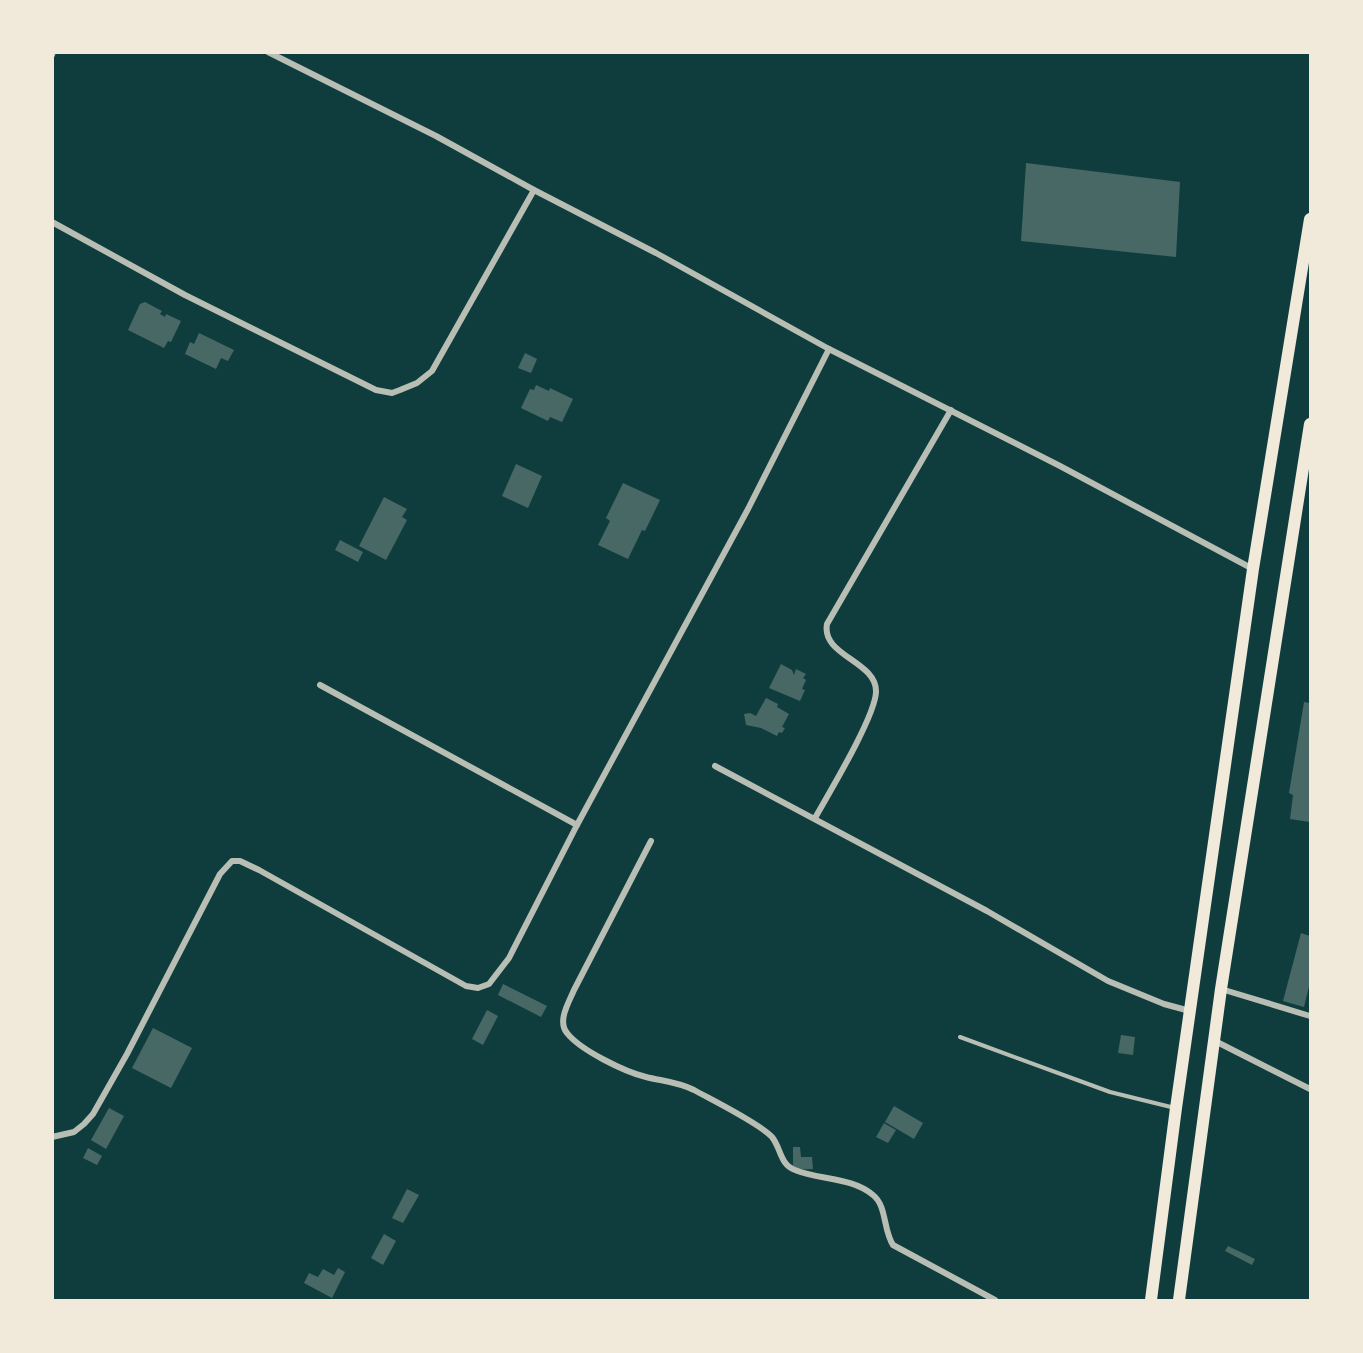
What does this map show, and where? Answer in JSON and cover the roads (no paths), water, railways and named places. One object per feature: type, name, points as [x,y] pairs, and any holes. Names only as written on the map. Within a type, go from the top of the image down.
[{"type":"highway","points":[[1151,1300],[1253,569],[1311,219]]},
{"type":"highway","points":[[1179,1300],[1221,989],[1311,424]]},
{"type":"street","points":[[268,52],[436,136],[656,253],[829,349],[1060,466],[1253,569]]},
{"type":"street","points":[[52,222],[185,295],[289,348],[376,390],[392,393],[417,383],[432,371],[534,190]]},
{"type":"street","points":[[52,1137],[74,1132],[93,1114],[127,1054],[220,874],[232,861],[240,861],[259,870],[465,986],[478,988],[489,984],[509,958],[577,825],[748,509],[829,349]]},
{"type":"street","points":[[815,818],[866,722],[876,692],[874,681],[833,644],[827,632],[827,624],[951,410]]},
{"type":"street","points":[[320,685],[577,825]]},
{"type":"street","points":[[715,766],[1038,939],[1108,981],[1164,1004],[1190,1011]]},
{"type":"street","points":[[651,841],[574,990],[564,1014],[563,1023],[566,1032],[596,1056],[644,1077],[683,1085],[751,1122],[772,1137],[784,1161],[793,1170],[838,1181],[873,1195],[880,1205],[893,1245],[995,1300]]},
{"type":"street","points":[[1221,989],[1311,1016]]},
{"type":"street","points":[[1215,1041],[1311,1089]]},
{"type":"lane","points":[[960,1037],[1110,1092],[1176,1108]]}]
